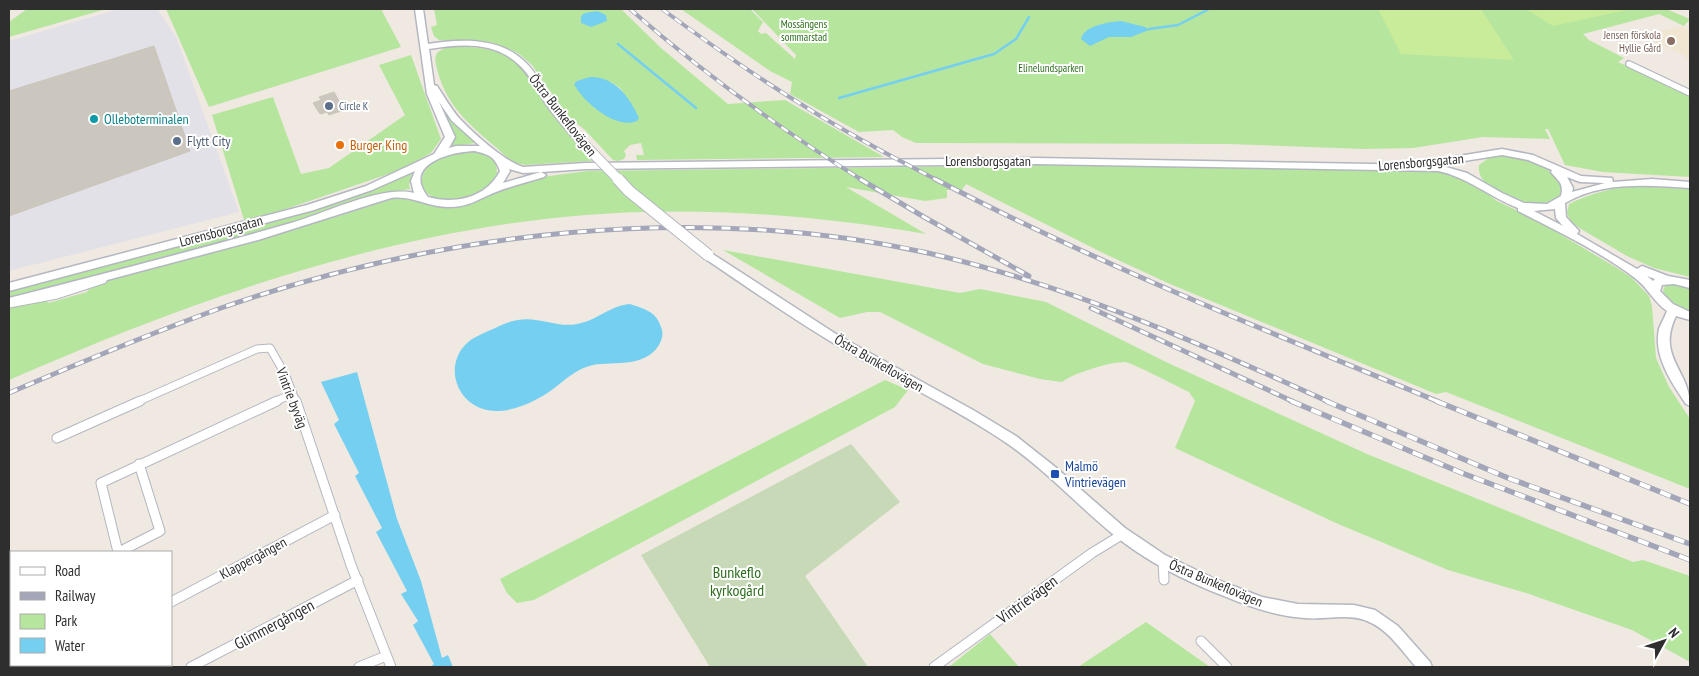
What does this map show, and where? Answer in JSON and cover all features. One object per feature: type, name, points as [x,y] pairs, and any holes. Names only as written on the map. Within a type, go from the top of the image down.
[{"type":"main road","points":[[419,9],[431,94],[450,137],[445,147],[417,174],[414,181],[418,193],[424,198]]},
{"type":"main road","name":"Östra Bunkeflovägen","points":[[424,47],[456,43],[473,44],[491,46],[513,56],[531,73],[554,108],[578,138],[629,191],[708,255],[774,301],[836,339],[982,421],[1015,442],[1050,469],[1134,543],[1163,560],[1259,603],[1308,612],[1359,612],[1368,614],[1380,620],[1425,667]]},
{"type":"main road","points":[[426,66],[445,107],[455,119],[490,151]]},
{"type":"main road","name":"Lorensborgsgatan","points":[[9,287],[310,208],[369,188],[445,152],[466,148],[490,151],[513,167],[523,170],[617,166],[1036,161],[1449,169],[1479,182],[1505,200],[1535,208],[1550,207],[1609,185],[1659,183]]},
{"type":"main road","name":"Lorensborgsgatan","points":[[1359,167],[1436,163],[1494,152],[1511,152],[1530,157],[1569,176],[1589,180],[1625,180],[1690,185]]},
{"type":"main road","name":"Lorensborgsgatan","points":[[1479,182],[1473,168],[1477,159],[1483,155]]},
{"type":"main road","name":"Lorensborgsgatan","points":[[490,191],[500,181],[505,171],[500,158]]},
{"type":"main road","name":"Lorensborgsgatan","points":[[9,303],[294,226],[392,195],[412,194],[438,203],[455,204],[474,200],[517,180],[546,173],[617,166]]},
{"type":"main road","name":"Lorensborgsgatan","points":[[1548,166],[1565,182],[1568,188],[1563,201]]},
{"type":"main road","points":[[1505,200],[1625,266],[1643,278],[1664,303],[1673,310],[1690,316]]},
{"type":"main road","points":[[1563,201],[1561,218],[1581,236],[1650,275],[1665,280],[1690,284]]},
{"type":"main road","points":[[1655,291],[1657,283],[1665,280]]},
{"type":"main road","points":[[1673,310],[1665,329],[1666,356],[1690,401]]},
{"type":"street","points":[[1629,64],[1690,93]]},
{"type":"street","name":"Vintrie byväg","points":[[57,438],[257,349],[270,348],[278,360],[292,394],[358,580],[386,656],[392,667]]},
{"type":"street","points":[[119,551],[101,483],[292,394]]},
{"type":"street","points":[[121,551],[160,531],[139,464]]},
{"type":"street","name":"Klappergången","points":[[172,601],[335,515]]},
{"type":"street","name":"Vintrievägen","points":[[934,667],[1071,568],[1123,534]]},
{"type":"street","points":[[1163,560],[1164,580]]},
{"type":"street","name":"Glimmergången","points":[[191,667],[358,580]]},
{"type":"street","points":[[1201,641],[1227,667]]},
{"type":"street","points":[[359,667],[386,656]]},
{"type":"shaded area","points":[[119,9],[157,9],[176,37],[239,212],[9,271],[9,41]]},
{"type":"shaded area","name":"Jensen förskola Hyllie Gård","points":[[1681,26],[1690,30],[1690,61],[1685,58],[1686,56],[1647,39],[1646,35]]},
{"type":"green space","points":[[27,9],[106,9],[9,37],[9,22]]},
{"type":"green space","points":[[166,9],[381,9],[401,47],[209,107]]},
{"type":"green space","points":[[434,9],[621,9],[661,48],[728,104],[785,100],[884,157],[637,160],[636,155],[644,155],[641,143],[630,145],[624,151],[626,155],[624,159],[613,160],[584,129],[567,116],[532,65],[518,53],[491,42],[439,40],[434,36],[431,27],[437,25]],"holes":[[[611,82],[620,88],[634,108],[615,120],[593,107]]]},
{"type":"green space","name":"Elinelundsparken","points":[[681,9],[750,9],[763,22],[758,31],[761,34],[766,33],[795,59],[796,55],[752,9],[1666,9],[1690,19],[1684,26],[1659,14],[1583,34],[1589,40],[1624,58],[1618,62],[1690,95],[1690,177],[1603,172],[1565,165],[1548,129],[1545,129],[1550,139],[1483,137],[1413,148],[1364,149],[1228,144],[916,143],[902,137],[893,130],[859,132],[790,94],[792,82],[770,71]]},
{"type":"green space","points":[[1378,9],[1481,9],[1514,60],[1401,54]]},
{"type":"green space","points":[[1526,9],[1631,9],[1553,26]]},
{"type":"green space","points":[[449,47],[476,47],[494,51],[511,58],[526,73],[542,100],[557,120],[592,161],[525,165],[509,159],[465,120],[449,98],[437,69],[436,55],[440,50]]},
{"type":"green space","points":[[411,55],[441,139],[431,153],[400,170],[245,223],[212,115],[273,97],[301,174],[329,168],[405,115],[379,65]]},
{"type":"green space","points":[[443,111],[475,143],[451,147],[454,136]]},
{"type":"green space","points":[[469,151],[488,155],[496,161],[497,174],[485,189],[466,198],[455,200],[435,198],[424,190],[422,181],[428,166],[448,155]]},
{"type":"green space","points":[[1503,155],[1531,162],[1552,173],[1558,179],[1561,188],[1559,197],[1550,202],[1524,202],[1497,192],[1480,175],[1479,165],[1490,157]]},
{"type":"green space","points":[[1076,165],[1444,171],[1468,179],[1497,201],[1533,218],[1617,268],[1632,278],[1649,296],[1652,306],[1656,358],[1669,387],[1690,419],[1690,489],[1446,392],[1436,394],[1170,284],[1103,253],[966,184],[962,190],[947,190],[947,198],[925,201],[846,187],[926,234],[799,217],[714,212],[629,212],[511,223],[437,236],[363,253],[219,297],[148,323],[9,380],[9,307],[47,301],[48,303],[87,292],[119,276],[339,216],[392,199],[413,198],[429,205],[453,207],[469,205],[503,189],[542,177],[587,171]]},
{"type":"green space","points":[[412,173],[410,189],[389,192],[313,217],[9,298],[9,291],[344,201]]},
{"type":"green space","points":[[1630,186],[1690,189],[1690,277],[1654,268],[1627,256],[1571,222],[1567,213],[1569,204],[1599,192]]},
{"type":"green space","points":[[723,250],[960,293],[980,289],[1046,302],[1168,363],[1367,454],[1633,562],[1643,560],[1690,576],[1690,662],[1632,630],[1526,593],[1448,570],[1336,523],[1175,448],[1195,401],[1189,392],[1137,366],[1125,362],[1110,364],[1083,372],[1062,382],[1040,379],[983,364],[880,312],[867,312],[840,318]]},
{"type":"green space","points":[[1673,284],[1690,288],[1690,311],[1674,304],[1667,298],[1663,290],[1665,286]]},
{"type":"green space","points":[[885,380],[908,390],[895,407],[534,600],[517,603],[507,593],[500,579]]},
{"type":"green space","name":"Bunkeflo kyrkogård","points":[[851,444],[900,502],[805,576],[868,667],[710,667],[641,555]]},
{"type":"green space","points":[[1146,622],[1210,667],[1078,667]]},
{"type":"green space","points":[[990,634],[1019,667],[949,667]]},
{"type":"water","points":[[597,11],[606,15],[607,21],[591,27],[581,23],[581,16],[585,13]]},
{"type":"water","points":[[1121,21],[1145,27],[1149,30],[1131,37],[1109,37],[1090,46],[1081,39],[1083,34],[1092,27]]},
{"type":"water","points":[[590,77],[607,80],[620,89],[635,110],[639,118],[637,121],[629,123],[620,122],[601,113],[592,106],[574,84],[577,81]]},
{"type":"water","points":[[630,304],[653,314],[662,330],[659,345],[646,357],[629,362],[588,366],[574,373],[549,392],[531,402],[500,411],[490,411],[471,403],[459,388],[455,370],[456,361],[466,344],[479,335],[511,321],[525,319],[570,325],[577,324],[622,305]]},
{"type":"water","points":[[357,372],[397,519],[421,581],[442,658],[448,655],[453,667],[430,667],[434,664],[413,625],[418,621],[401,594],[407,591],[376,532],[382,528],[355,476],[359,473],[334,424],[339,420],[321,382]]},
{"type":"building","name":"Olleboterminalen","points":[[154,46],[190,151],[9,216],[9,91]]},
{"type":"building","name":"Circle K","points":[[334,92],[344,110],[329,115],[327,112],[320,114],[313,103],[321,100],[319,97]]},
{"type":"waterway","points":[[1149,29],[1178,25],[1209,9]]},
{"type":"waterway","points":[[839,98],[994,54],[1016,39],[1029,17]]},
{"type":"waterway","points":[[618,44],[696,108]]},
{"type":"railway","points":[[630,9],[714,78],[801,141],[862,180]]},
{"type":"railway","points":[[662,9],[732,59],[804,106],[937,180]]},
{"type":"railway","points":[[860,179],[1029,276]]},
{"type":"railway","points":[[935,179],[1058,240],[1184,296],[1439,402]]},
{"type":"railway","points":[[9,393],[194,318],[306,281],[393,260],[481,243],[571,232],[661,228],[751,229],[840,238],[928,253],[980,266],[1032,281],[1133,317],[1329,402]]},
{"type":"railway","points":[[1091,308],[1294,402]]},
{"type":"railway","points":[[1291,401],[1462,473],[1690,560]]},
{"type":"railway","points":[[1326,401],[1508,478],[1690,544]]},
{"type":"railway","points":[[1436,401],[1690,504]]},
{"type":"place","name":"Jensen förskola Hyllie Gård","points":[[1671,41]]},
{"type":"place","name":"Circle K","points":[[329,106]]},
{"type":"place","name":"Olleboterminalen","points":[[94,119]]},
{"type":"place","name":"Flytt City","points":[[177,141]]},
{"type":"place","name":"Burger King","points":[[340,145]]},
{"type":"place","name":"Malmö Vintrievägen","points":[[1055,474]]},
{"type":"park label","name":"Mossängens sommarstad","points":[[804,30]]}]
